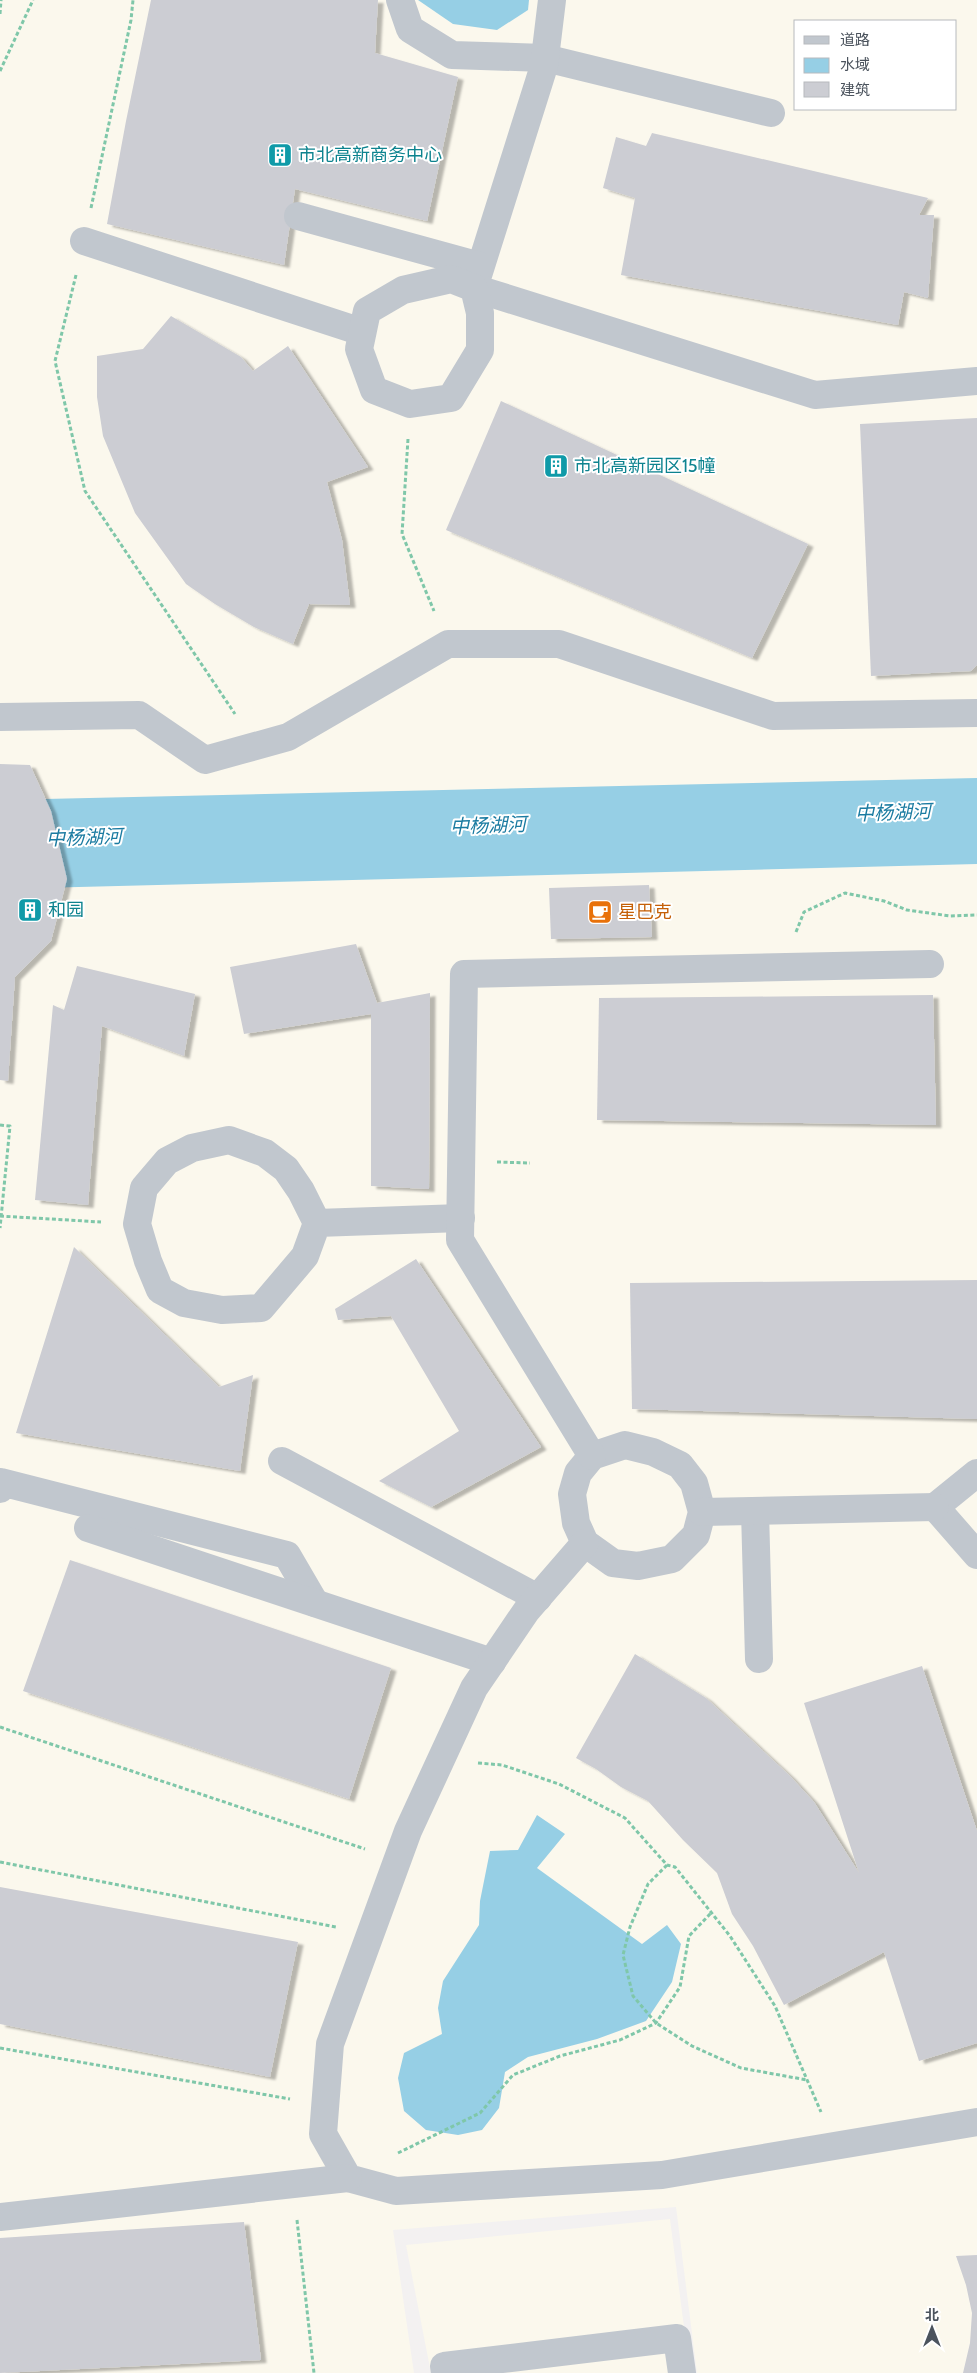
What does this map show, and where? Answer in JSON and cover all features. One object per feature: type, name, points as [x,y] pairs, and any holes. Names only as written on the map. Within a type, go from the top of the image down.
[{"type":"street","points":[[400,0],[410,29],[452,55],[545,58],[771,113]]},
{"type":"street","points":[[477,277],[451,279],[403,290],[367,311],[359,350],[374,390],[410,404],[451,398],[480,350],[480,313],[477,277],[545,58],[552,0]]},
{"type":"street","points":[[298,216],[815,395],[977,381]]},
{"type":"street","points":[[84,240],[362,332]]},
{"type":"street","points":[[0,717],[138,715],[205,760],[288,738],[448,644],[559,644],[773,716],[977,713]]},
{"type":"street","points":[[592,1456],[460,1240],[464,974],[930,964]]},
{"type":"street","points":[[228,1140],[265,1153],[286,1169],[301,1191],[317,1223],[305,1256],[261,1308],[222,1310],[184,1303],[160,1290],[148,1261],[137,1224],[144,1188],[167,1161],[192,1148],[228,1140]]},
{"type":"street","points":[[317,1223],[461,1218]]},
{"type":"street","points":[[626,1445],[653,1452],[680,1464],[694,1483],[702,1512],[696,1535],[672,1559],[638,1566],[613,1563],[585,1544],[576,1523],[572,1494],[578,1473],[592,1456],[626,1445]]},
{"type":"street","points":[[282,1461],[538,1598]]},
{"type":"street","points":[[702,1512],[935,1507],[977,1473]]},
{"type":"street","points":[[0,1489],[1,1482],[287,1555],[315,1603]]},
{"type":"street","points":[[935,1507],[977,1554]]},
{"type":"street","points":[[755,1511],[759,1659]]},
{"type":"street","points":[[88,1528],[492,1662]]},
{"type":"street","points":[[348,2178],[323,2134],[330,2044],[408,1831],[474,1688],[538,1598],[585,1544]]},
{"type":"street","points":[[0,2217],[348,2178],[396,2191],[662,2175],[977,2122]]},
{"type":"street","points":[[445,2373],[444,2366],[677,2338],[682,2373]]},
{"type":"path","points":[[0,14],[1,0]]},
{"type":"path","points":[[0,71],[33,0]]},
{"type":"path","points":[[133,0],[131,20],[84,240],[55,361],[85,491],[257,746]]},
{"type":"path","points":[[410,404],[402,534],[448,644]]},
{"type":"path","points":[[782,968],[804,912],[845,893],[884,901],[907,910],[950,916],[977,915]]},
{"type":"path","points":[[0,1125],[10,1126],[0,1228]]},
{"type":"path","points":[[1,1216],[137,1224]]},
{"type":"path","points":[[0,1727],[398,1860]]},
{"type":"path","points":[[440,1761],[502,1765],[559,1784],[625,1818],[667,1865],[675,1868],[730,1936],[775,2006],[835,2145]]},
{"type":"path","points":[[0,1862],[370,1934]]},
{"type":"path","points":[[667,1865],[648,1884],[630,1927],[623,1955],[633,1996],[656,2023],[692,2046],[741,2068],[807,2081]]},
{"type":"path","points":[[348,2178],[480,2113],[513,2075],[560,2056],[620,2040],[656,2023],[680,1987],[689,1936],[711,1913]]},
{"type":"path","points":[[0,2048],[326,2105]]},
{"type":"path","points":[[293,2185],[314,2373]]},
{"type":"shaded area","points":[[0,0],[977,0],[977,2373],[697,2373],[676,2207],[393,2230],[414,2373],[0,2373]]},
{"type":"shaded area","points":[[670,2219],[690,2373],[431,2373],[406,2245]]},
{"type":"water","points":[[418,0],[529,0],[528,10],[497,30],[453,24]]},
{"type":"water","name":"中杨湖河","points":[[977,778],[977,864],[0,889],[0,800]]},
{"type":"water","points":[[537,1815],[565,1834],[537,1868],[642,1944],[667,1925],[681,1944],[672,1982],[646,2021],[597,2039],[528,2057],[505,2072],[499,2108],[482,2130],[458,2135],[426,2130],[404,2111],[398,2078],[404,2053],[442,2034],[438,2008],[443,1981],[479,1925],[480,1901],[490,1851],[518,1850]]},
{"type":"building","name":"市北高新商务中心","points":[[151,0],[378,0],[375,53],[458,77],[427,221],[295,189],[284,265],[107,224]]},
{"type":"building","points":[[652,133],[928,198],[919,215],[934,215],[928,298],[904,292],[898,325],[621,275],[635,198],[603,188],[616,137],[646,146]]},
{"type":"building","points":[[171,316],[241,357],[253,371],[288,346],[368,467],[327,482],[342,540],[350,605],[309,604],[293,644],[254,627],[186,584],[135,513],[103,436],[97,397],[97,356],[143,349]]},
{"type":"building","name":"市北高新园区15幢","points":[[501,401],[808,544],[752,658],[446,530]]},
{"type":"building","points":[[977,418],[977,665],[971,671],[871,676],[860,424]]},
{"type":"building","name":"和园","points":[[0,764],[30,765],[51,811],[67,879],[51,941],[15,977],[8,1081],[0,1080]]},
{"type":"building","name":"星巴克","points":[[649,885],[652,937],[551,939],[549,888]]},
{"type":"building","points":[[356,944],[377,1003],[430,993],[429,1189],[371,1186],[371,1014],[244,1034],[230,967]]},
{"type":"building","points":[[77,966],[195,994],[184,1056],[102,1026],[88,1205],[35,1200],[53,1005],[64,1010]]},
{"type":"building","points":[[933,995],[936,1125],[597,1120],[599,998]]},
{"type":"building","points":[[74,1247],[219,1387],[253,1375],[240,1471],[16,1433]]},
{"type":"building","points":[[416,1259],[541,1447],[431,1507],[379,1481],[459,1431],[391,1316],[338,1320],[335,1309]]},
{"type":"building","points":[[977,1280],[977,1419],[632,1409],[630,1283]]},
{"type":"building","points":[[70,1560],[391,1668],[349,1799],[23,1691]]},
{"type":"building","points":[[635,1654],[706,1698],[790,1776],[814,1802],[859,1873],[804,1703],[922,1666],[977,1831],[977,2043],[919,2061],[884,1952],[784,2005],[753,1946],[732,1914],[717,1873],[683,1840],[648,1801],[621,1787],[596,1769],[576,1758]]},
{"type":"building","points":[[0,1887],[298,1942],[270,2077],[0,2024]]},
{"type":"building","points":[[244,2222],[261,2360],[0,2373],[0,2238]]},
{"type":"building","points":[[977,2255],[977,2373],[963,2373],[970,2343],[972,2313],[966,2285],[956,2256]]},
{"type":"place","name":"市北高新商务中心","points":[[280,155]]},
{"type":"place","name":"市北高新园区15幢","points":[[556,466]]},
{"type":"place","name":"和园","points":[[30,910]]},
{"type":"place","name":"星巴克","points":[[600,912]]}]
